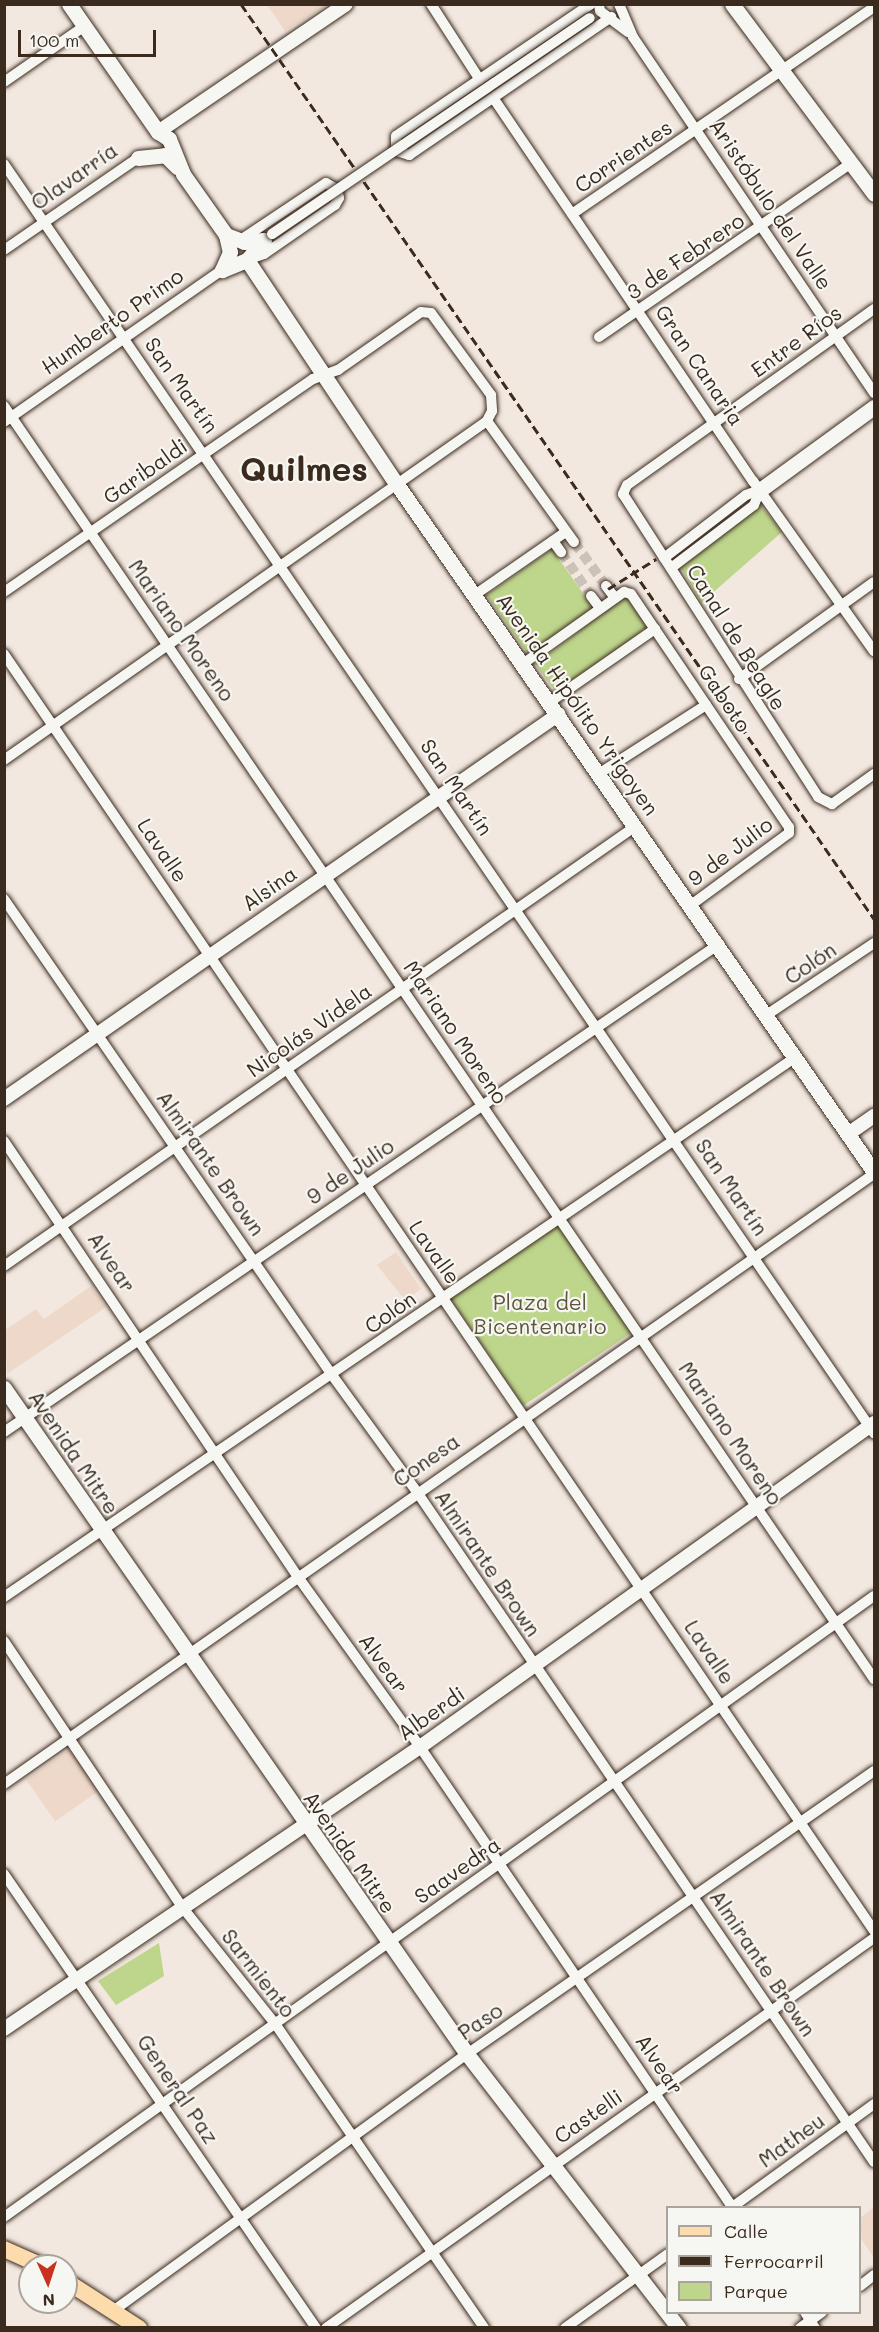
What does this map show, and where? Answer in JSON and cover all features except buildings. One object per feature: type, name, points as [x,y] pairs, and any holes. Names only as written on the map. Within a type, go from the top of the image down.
[{"type":"main road","points":[[732,4],[874,194]]},
{"type":"main road","points":[[73,6],[83,27],[158,132],[169,140],[183,174],[231,238],[230,252],[222,270]]},
{"type":"main road","name":"Olavarría","points":[[138,158],[158,132]]},
{"type":"main road","name":"Olavarría","points":[[138,158],[165,155],[183,174]]},
{"type":"main road","points":[[231,238],[268,237]]},
{"type":"main road","name":"Humberto Primo","points":[[222,270],[247,260],[268,237]]},
{"type":"main road","name":"Avenida Hipólito Yrigoyen","points":[[247,260],[396,483],[476,594],[768,1014],[874,1173]]},
{"type":"main road","points":[[760,490],[874,407]]},
{"type":"main road","name":"Avenida Mitre","points":[[4,1388],[466,2054],[554,2164],[666,2311]]},
{"type":"main road","points":[[4,2249],[18,2255]]},
{"type":"main road","points":[[78,2289],[139,2328]]},
{"type":"main road","name":"Avenida Mitre","points":[[668,2314],[679,2328]]},
{"type":"street","name":"Olavarría","points":[[158,132],[346,4]]},
{"type":"street","points":[[431,4],[480,80]]},
{"type":"street","name":"Aristóbulo del Valle","points":[[619,4],[633,37],[837,335],[874,393]]},
{"type":"street","points":[[600,6],[480,80],[396,136],[396,151],[409,155],[611,17]]},
{"type":"street","points":[[268,237],[590,18],[600,6]]},
{"type":"street","name":"Aristóbulo del Valle","points":[[600,6],[633,37]]},
{"type":"street","name":"Corrientes","points":[[572,214],[874,8]]},
{"type":"street","points":[[4,82],[83,27]]},
{"type":"street","name":"Gran Canaria","points":[[494,99],[641,310],[760,490],[843,604],[874,651]]},
{"type":"street","name":"Olavarría","points":[[4,250],[138,158]]},
{"type":"street","name":"San Martín","points":[[4,164],[46,221],[873,1427]]},
{"type":"street","name":"3 de Febrero","points":[[599,338],[850,164]]},
{"type":"street","name":"Humberto Primo","points":[[231,238],[255,233],[326,183],[337,189],[339,198],[335,205],[264,254],[247,260]]},
{"type":"street","name":"Humberto Primo","points":[[8,419],[222,270]]},
{"type":"street","name":"Entre Ríos","points":[[623,489],[874,309]]},
{"type":"street","name":"Garibaldi","points":[[4,592],[205,453],[324,375],[338,370],[420,312],[431,313],[490,391],[492,411],[487,421]]},
{"type":"street","name":"Mariano Moreno","points":[[4,406],[8,419],[92,532],[482,1105],[642,1335],[874,1679]]},
{"type":"street","points":[[4,760],[170,646],[396,483],[487,421],[564,533],[574,542]]},
{"type":"street","name":"Canal de Beagle","points":[[623,489],[624,498],[739,679],[825,803],[832,804],[874,774]]},
{"type":"street","points":[[664,558],[746,495],[760,490]]},
{"type":"street","points":[[670,568],[754,505],[760,490]]},
{"type":"street","points":[[476,594],[564,533]]},
{"type":"street","points":[[553,541],[561,552]]},
{"type":"street","points":[[739,679],[874,582]]},
{"type":"street","points":[[524,663],[615,598],[606,586]]},
{"type":"street","name":"Gaboto","points":[[615,598],[628,592],[789,827]]},
{"type":"street","points":[[591,596],[600,608]]},
{"type":"street","points":[[554,708],[655,629]]},
{"type":"street","name":"Lavalle","points":[[4,654],[55,725],[286,1070],[526,1416],[874,1930]]},
{"type":"street","points":[[600,773],[706,705]]},
{"type":"street","name":"Alsina","points":[[4,1099],[439,797],[554,708]]},
{"type":"street","name":"Nicolás Videla","points":[[4,1266],[636,826]]},
{"type":"street","name":"9 de Julio","points":[[691,905],[789,833],[789,827]]},
{"type":"street","name":"Almirante Brown","points":[[4,899],[255,1260],[332,1375],[417,1492],[534,1667],[695,1898],[874,2162]]},
{"type":"street","name":"Colón","points":[[768,1014],[874,943]]},
{"type":"street","name":"9 de Julio","points":[[4,1432],[719,945]]},
{"type":"street","name":"Colón","points":[[4,1597],[104,1532],[559,1217],[796,1057]]},
{"type":"street","points":[[848,1134],[874,1116]]},
{"type":"street","name":"Alvear","points":[[4,1141],[64,1225],[298,1577],[420,1747],[732,2206]]},
{"type":"street","name":"Conesa","points":[[4,1784],[70,1740],[417,1492],[874,1173]]},
{"type":"street","name":"Alberdi","points":[[4,2029],[420,1747],[756,1507],[873,1427]]},
{"type":"street","name":"Saavedra","points":[[4,2217],[723,1706],[874,1596]]},
{"type":"street","name":"Sarmiento","points":[[4,1641],[183,1908],[276,2025],[484,2328]]},
{"type":"street","name":"Paso","points":[[113,2311],[239,2217],[466,2054],[695,1898],[874,1771]]},
{"type":"street","name":"General Paz","points":[[4,1874],[165,2103],[239,2217],[316,2328]]},
{"type":"street","name":"Castelli","points":[[326,2328],[874,1938]]},
{"type":"street","name":"Matheu","points":[[734,2206],[874,2104]]},
{"type":"street","points":[[565,2328],[666,2255]]},
{"type":"street","points":[[861,2285],[874,2275]]},
{"type":"street","points":[[800,2328],[810,2320]]},
{"type":"shaded area","points":[[267,5],[327,5],[285,31]]},
{"type":"shaded area","points":[[396,1252],[421,1289],[405,1300],[377,1265]]},
{"type":"shaded area","points":[[91,1286],[106,1307],[7,1374],[5,1330],[36,1309],[44,1319]]},
{"type":"shaded area","points":[[71,1748],[100,1790],[55,1821],[26,1780]]},
{"type":"shaded area","points":[[874,2207],[874,2258],[861,2238],[861,2217]]},
{"type":"green space","points":[[756,499],[782,532],[701,603],[678,562]]},
{"type":"green space","points":[[552,549],[593,608],[528,654],[486,595]]},
{"type":"green space","points":[[627,595],[650,625],[558,695],[535,664]]},
{"type":"green space","name":"Plaza del Bicentenario","points":[[556,1222],[631,1333],[523,1406],[448,1295]]},
{"type":"green space","points":[[159,1943],[164,1976],[116,2005],[98,1981]]},
{"type":"tunnel","points":[[574,542],[606,586]]},
{"type":"tunnel","points":[[561,552],[591,596]]},
{"type":"railway","points":[[241,4],[874,919]]},
{"type":"railway","points":[[608,589],[656,559]]},
{"type":"district","name":"Quilmes","points":[[304,468]]}]
